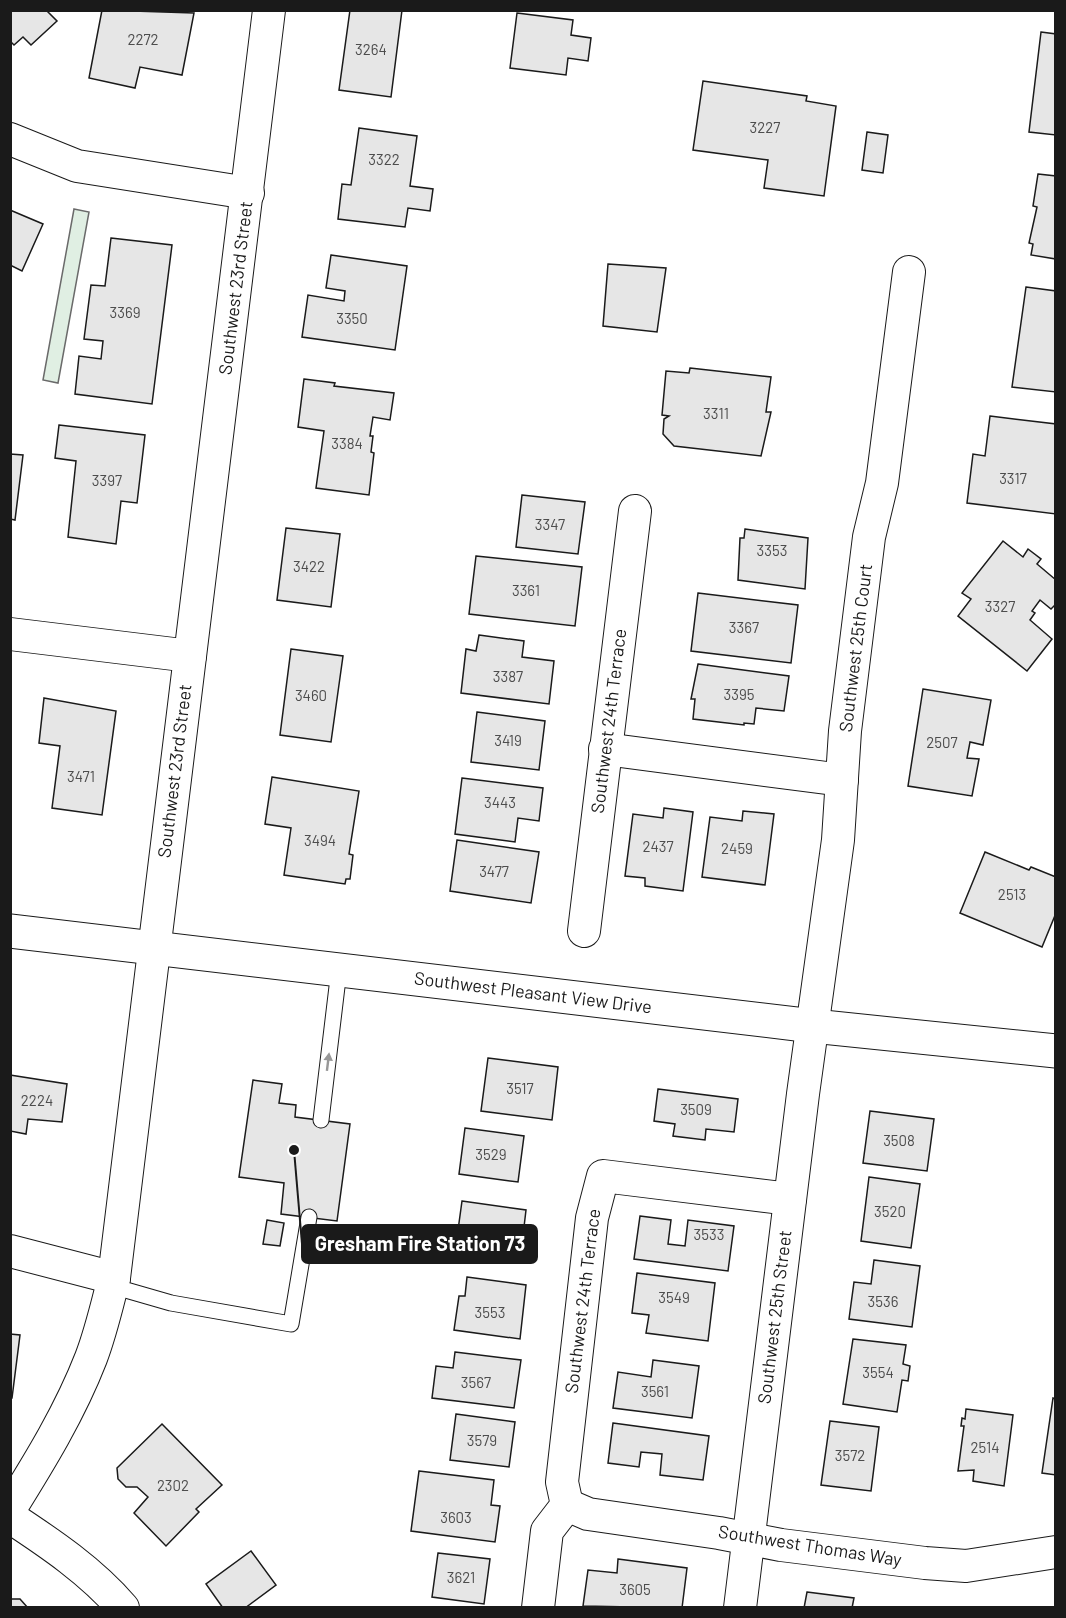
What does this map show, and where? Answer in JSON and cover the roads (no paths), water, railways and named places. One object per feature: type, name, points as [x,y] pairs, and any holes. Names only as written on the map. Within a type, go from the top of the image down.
[{"type":"main road","name":"Southwest Pleasant View Drive","points":[[10,931],[813,1026],[1056,1051]]},
{"type":"street","name":"Southwest 23rd Street","points":[[10,1509],[50,1446],[73,1398],[91,1358],[113,1282],[269,10]]},
{"type":"street","points":[[10,139],[77,166],[248,193]]},
{"type":"street","name":"Southwest 25th Court","points":[[813,1026],[838,840],[842,780],[869,537],[882,483],[909,272]]},
{"type":"street","name":"Southwest 24th Terrace","points":[[584,931],[635,511]]},
{"type":"street","points":[[10,634],[190,656]]},
{"type":"street","points":[[605,748],[842,780]]},
{"type":"street","name":"Southwest 25th Street","points":[[740,1608],[813,1026]]},
{"type":"street","name":"Southwest 24th Terrace","points":[[567,1505],[562,1482],[592,1218],[603,1176],[790,1199]]},
{"type":"street","points":[[10,1251],[113,1282]]},
{"type":"street","points":[[538,1608],[548,1531],[567,1505]]},
{"type":"street","name":"Southwest Thomas Way","points":[[567,1505],[588,1514],[914,1562],[966,1566],[1056,1552]]},
{"type":"street","points":[[10,1517],[60,1550],[110,1593],[123,1608]]},
{"type":"lane","points":[[321,1120],[339,970]]},
{"type":"lane","points":[[113,1282],[171,1303],[291,1324],[309,1217]]},
{"type":"place","name":"Gresham Fire Station 73","points":[[294,1150]]}]
